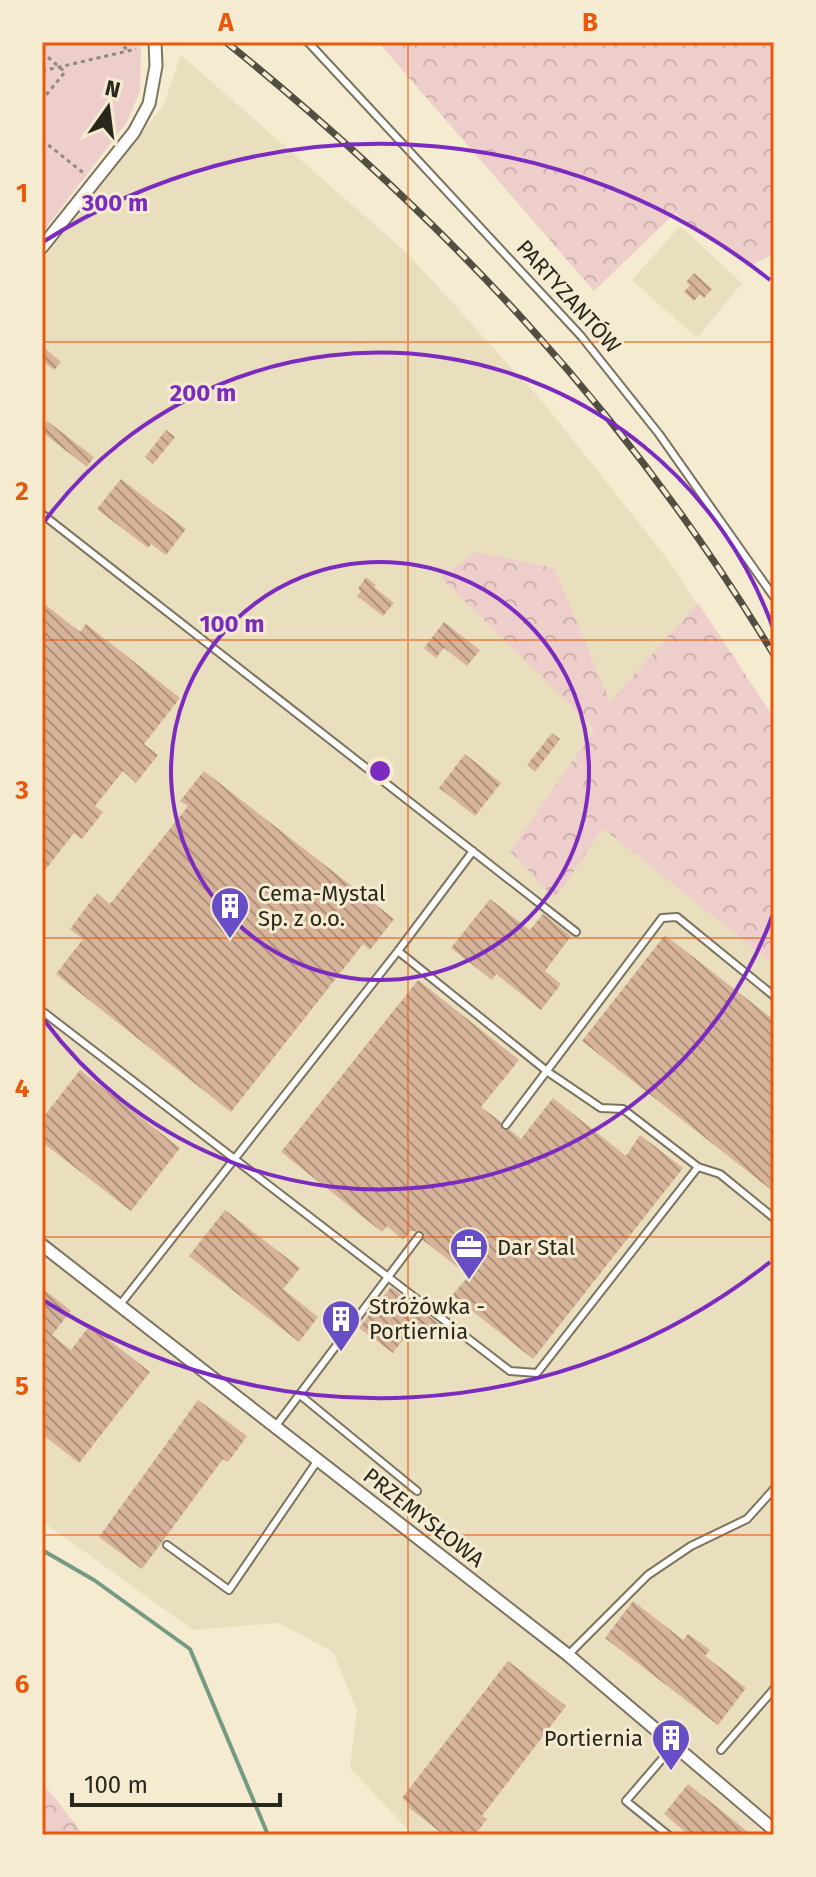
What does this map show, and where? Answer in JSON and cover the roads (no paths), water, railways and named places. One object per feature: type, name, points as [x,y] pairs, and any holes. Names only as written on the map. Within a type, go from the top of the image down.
[{"type":"street","points":[[42,247],[134,132],[149,104],[156,66],[155,42]]},
{"type":"street","name":"PRZEMYSŁOWA","points":[[42,1245],[568,1655],[774,1830]]},
{"type":"lane","name":"PARTYZANTÓW","points":[[308,42],[581,336],[659,434],[774,597]]},
{"type":"lane","points":[[42,514],[576,932]]},
{"type":"lane","points":[[119,1306],[473,851]]},
{"type":"lane","points":[[506,1125],[662,918],[677,917],[774,996]]},
{"type":"lane","points":[[398,951],[548,1072],[601,1108],[623,1109],[698,1167],[720,1174],[774,1218]]},
{"type":"lane","points":[[42,1011],[510,1371],[537,1373],[698,1167]]},
{"type":"lane","points":[[275,1427],[419,1236]]},
{"type":"lane","points":[[300,1395],[417,1491]]},
{"type":"lane","points":[[167,1545],[229,1590],[318,1460]]},
{"type":"lane","points":[[568,1655],[648,1575],[691,1546],[747,1519],[774,1489]]},
{"type":"lane","points":[[721,1750],[774,1689]]},
{"type":"lane","points":[[668,1835],[626,1801],[675,1744]]},
{"type":"waterway","points":[[42,1550],[94,1580],[190,1649],[268,1835]]},
{"type":"railway","points":[[226,42],[383,178],[527,324],[594,401],[658,482],[718,566],[774,655]]},
{"type":"place","name":"Cema-Mystal Sp. z o.o.","points":[[230,940]]},
{"type":"place","name":"Dar Stal","points":[[469,1281]]},
{"type":"place","name":"Stróżówka - Portiernia","points":[[341,1353]]},
{"type":"place","name":"Portiernia","points":[[671,1772]]}]
